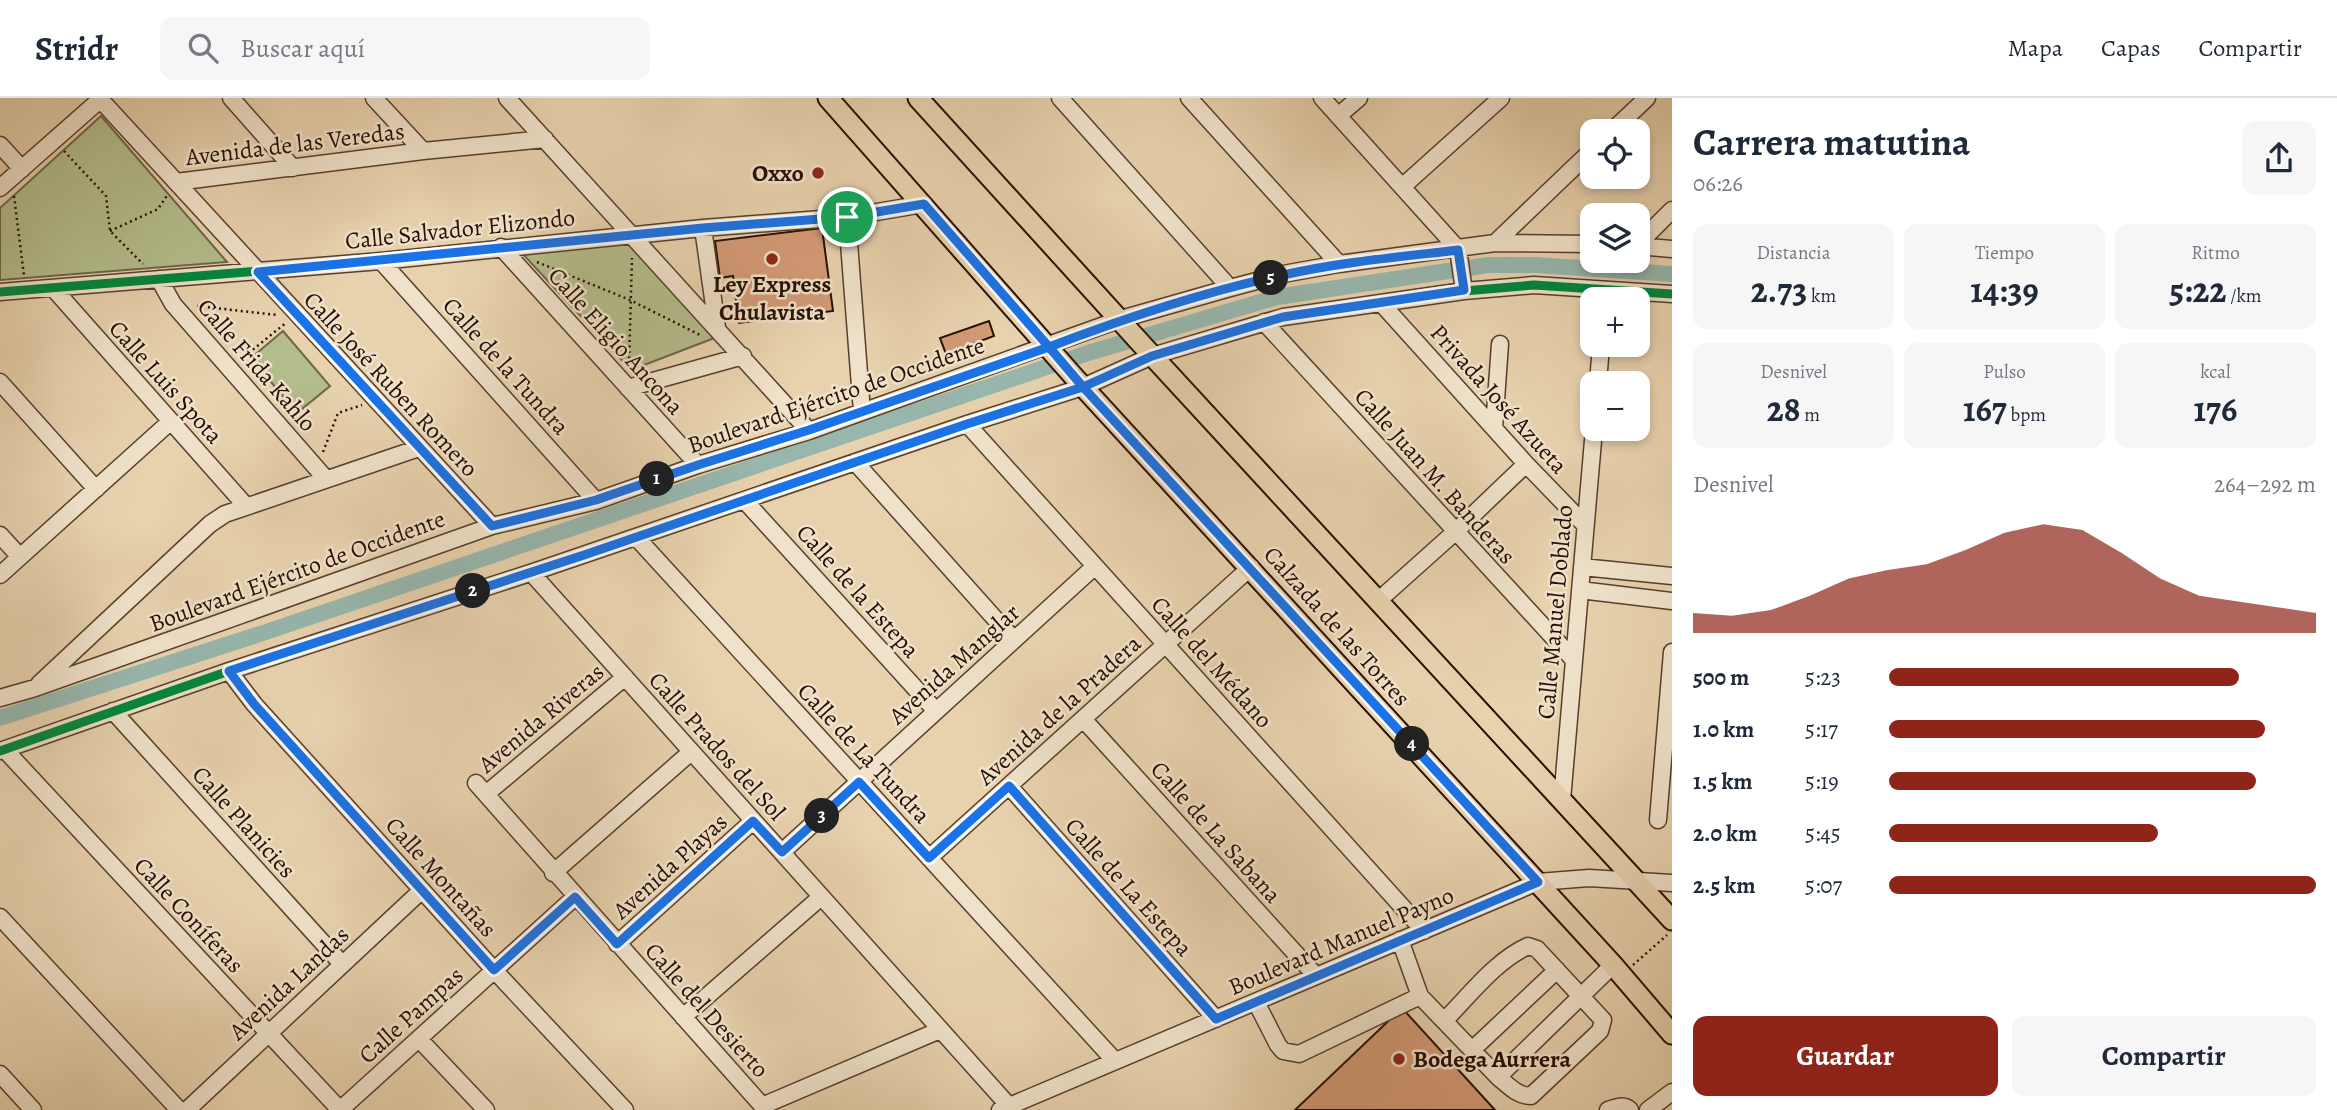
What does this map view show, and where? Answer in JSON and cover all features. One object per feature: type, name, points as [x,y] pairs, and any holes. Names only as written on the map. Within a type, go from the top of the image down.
[{"type":"main road","points":[[828,98],[1053,352]]},
{"type":"main road","points":[[918,98],[1126,326]]},
{"type":"main road","name":"Calzada de las Torres","points":[[1126,326],[1672,920]]},
{"type":"main road","name":"Calzada de las Torres","points":[[1053,352],[1618,970],[1672,1034]]},
{"type":"street","points":[[231,98],[293,168]]},
{"type":"street","points":[[374,98],[423,151]]},
{"type":"street","points":[[507,98],[633,235],[713,333],[743,356],[809,430]]},
{"type":"street","points":[[1060,98],[1230,288]]},
{"type":"street","points":[[1189,98],[1339,264]]},
{"type":"street","points":[[1322,98],[1458,253],[1462,285]]},
{"type":"street","points":[[1338,116],[1359,98]]},
{"type":"street","points":[[1402,187],[1501,98]]},
{"type":"street","points":[[1625,119],[1647,98]]},
{"type":"street","points":[[0,145],[11,178],[100,99]]},
{"type":"street","name":"Calle José Ruben Romero","points":[[100,99],[298,319],[492,526]]},
{"type":"street","name":"Avenida de las Veredas","points":[[176,183],[423,151],[545,139]]},
{"type":"street","points":[[1495,243],[1580,162]]},
{"type":"street","name":"Calle Salvador Elizondo","points":[[0,292],[258,272],[703,228],[847,217],[924,204]]},
{"type":"street","points":[[1650,233],[1672,210]]},
{"type":"street","points":[[847,217],[862,412]]},
{"type":"street","points":[[703,228],[713,333]]},
{"type":"street","name":"Boulevard Ejército de Occidente","points":[[2,694],[35,688],[492,526],[596,500],[1053,352],[1230,288],[1339,264],[1458,253],[1495,243],[1580,244]]},
{"type":"street","points":[[1650,246],[1672,249]]},
{"type":"street","name":"Calle Eligio Ancona","points":[[501,247],[698,465]]},
{"type":"street","name":"Calle de la Tundra","points":[[381,261],[596,500]]},
{"type":"street","name":"Calle Frida Kahlo","points":[[159,279],[173,304],[321,473]]},
{"type":"street","points":[[3,750],[229,671],[533,572],[967,424],[1079,382],[1149,352],[1306,313],[1381,303],[1462,285],[1534,285],[1580,291]]},
{"type":"street","name":"Calle Luis Spota","points":[[53,288],[246,506]]},
{"type":"street","points":[[1650,294],[1672,294]]},
{"type":"street","name":"Privada José Azueta","points":[[1381,303],[1526,464],[1586,525]]},
{"type":"street","name":"Calle Juan M. Banderas","points":[[1264,322],[1574,660]]},
{"type":"street","points":[[1494,428],[1500,344]]},
{"type":"street","points":[[628,388],[743,356]]},
{"type":"street","points":[[0,382],[96,489]]},
{"type":"street","points":[[0,575],[171,421]]},
{"type":"street","name":"Calle del Médano","points":[[967,424],[1424,931]]},
{"type":"street","name":"Calle Manuel Doblado","points":[[1562,800],[1593,441]]},
{"type":"street","points":[[35,688],[210,524],[225,514],[321,473],[419,448]]},
{"type":"street","points":[[855,462],[1014,640]]},
{"type":"street","points":[[1379,600],[1526,464]]},
{"type":"street","name":"Calle de la Estepa","points":[[745,501],[936,711]]},
{"type":"street","points":[[0,535],[20,557]]},
{"type":"street","name":"Calle de La Tundra","points":[[636,537],[1115,1061]]},
{"type":"street","name":"Avenida Manglar","points":[[782,852],[1094,566]]},
{"type":"street","name":"Avenida de la Pradera","points":[[929,858],[1251,567]]},
{"type":"street","points":[[1582,567],[1672,576]]},
{"type":"street","name":"Calle Prados del Sol","points":[[533,572],[940,1030],[1004,1108]]},
{"type":"street","points":[[1580,590],[1672,601]]},
{"type":"street","points":[[1658,820],[1667,779],[1672,652]]},
{"type":"street","name":"Calle Montañas","points":[[229,671],[254,704],[494,970],[625,1110]]},
{"type":"street","name":"Avenida Riveras","points":[[481,789],[625,677]]},
{"type":"street","name":"Calle Planicies","points":[[113,711],[342,964]]},
{"type":"street","name":"Calle de La Sabana","points":[[1083,719],[1316,976]]},
{"type":"street","name":"Calle Coníferas","points":[[3,750],[340,1110]]},
{"type":"street","points":[[553,873],[691,752]]},
{"type":"street","name":"Calle de La Estepa","points":[[1009,786],[1216,1019]]},
{"type":"street","name":"Calle del Desierto","points":[[481,789],[764,1108]]},
{"type":"street","name":"Avenida Playas","points":[[617,944],[753,821]]},
{"type":"street","name":"Boulevard Manuel Payno","points":[[1004,1108],[1538,882],[1589,878],[1672,883]]},
{"type":"street","name":"Avenida Landas","points":[[187,1110],[422,890]]},
{"type":"street","name":"Calle Pampas","points":[[340,1110],[575,897]]},
{"type":"street","points":[[683,1017],[821,897]]},
{"type":"street","points":[[0,917],[179,1110]]},
{"type":"street","points":[[1400,940],[1420,996],[1444,1021],[1498,1077],[1521,1095],[1531,1096],[1600,1031],[1603,1024],[1600,1017],[1557,970],[1536,949],[1528,946],[1492,973],[1444,1021]]},
{"type":"street","points":[[1472,1050],[1557,970]]},
{"type":"street","points":[[1498,1077],[1582,997],[1618,970]]},
{"type":"street","points":[[1256,1002],[1278,1045],[1283,1051],[1298,1054],[1420,996]]},
{"type":"street","points":[[764,1108],[940,1030]]},
{"type":"street","points":[[418,1039],[486,1110]]},
{"type":"street","points":[[0,1074],[33,1110]]},
{"type":"street","points":[[1648,1110],[1672,1092]]},
{"type":"street","points":[[1608,1110],[1619,1106],[1628,1107],[1630,1110]]},
{"type":"path","points":[[54,141],[106,196],[110,231],[159,279]]},
{"type":"path","points":[[11,178],[26,289]]},
{"type":"path","points":[[110,231],[158,209],[176,183]]},
{"type":"path","points":[[628,388],[633,235]]},
{"type":"path","points":[[527,258],[713,333]]},
{"type":"path","points":[[173,304],[298,319]]},
{"type":"path","points":[[229,368],[298,319]]},
{"type":"path","points":[[321,473],[338,414],[376,401]]},
{"type":"path","points":[[1618,970],[1672,930]]},
{"type":"green space","points":[[101,116],[227,262],[0,280],[0,208]]},
{"type":"green space","points":[[627,239],[717,337],[631,370],[520,251]]},
{"type":"green space","points":[[283,331],[330,386],[297,413],[251,358]]},
{"type":"building","name":"Ley Express Chulavista","points":[[822,228],[833,311],[739,323],[733,276],[720,278],[715,241]]},
{"type":"building","points":[[989,321],[994,336],[946,354],[940,338]]},
{"type":"building","name":"Bodega Aurrera","points":[[1402,1008],[1495,1110],[1295,1110]]},
{"type":"waterway","points":[[0,718],[266,632],[1088,353],[1277,297],[1488,265],[1535,265],[1672,274]]},
{"type":"cycle path","points":[[0,292],[381,261],[703,228],[847,217],[924,204]]},
{"type":"cycle path","points":[[0,751],[229,671],[1083,387],[1152,356],[1283,317],[1464,291],[1534,285],[1672,294]]},
{"type":"place","name":"Oxxo","points":[[818,173]]},
{"type":"place","name":"Ley Express Chulavista","points":[[772,259]]},
{"type":"place","name":"Bodega Aurrera","points":[[1399,1059]]},
{"type":"route","points":[[847,217],[703,228],[258,272],[492,526],[596,500],[1049,347],[1083,387],[229,671],[254,704],[494,970],[575,897],[617,944],[753,821],[782,852],[859,782],[929,858],[1009,786],[1216,1019],[1538,882],[1083,387],[1152,356],[1283,317],[1464,290],[1458,250],[1339,264],[1283,275],[1121,320],[1049,347],[924,204],[847,217]]}]
